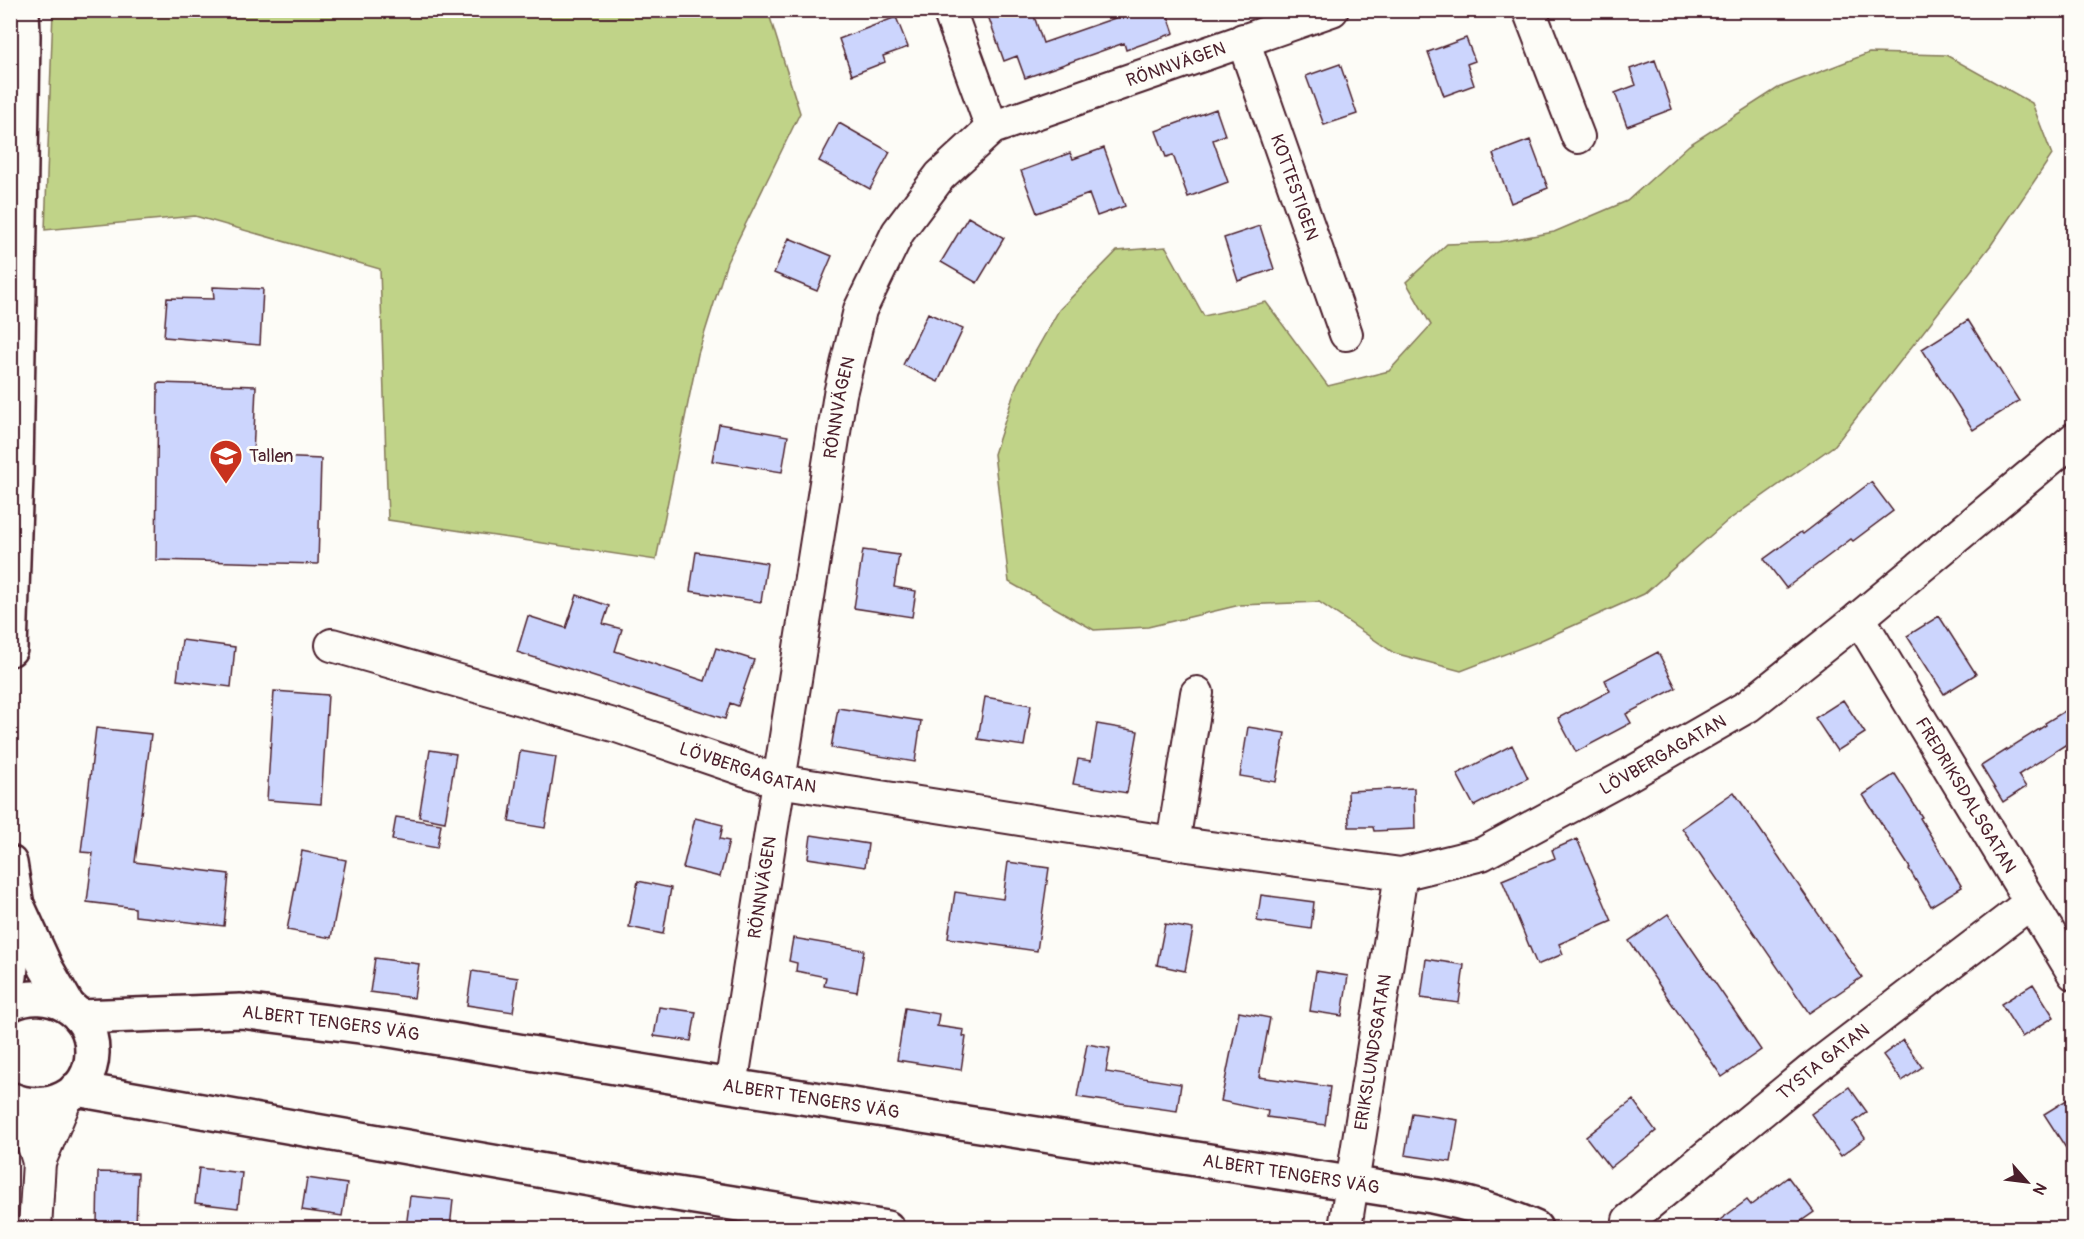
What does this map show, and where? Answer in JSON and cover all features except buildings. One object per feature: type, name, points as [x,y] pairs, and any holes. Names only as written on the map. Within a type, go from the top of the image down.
[{"type":"main road","points":[[10,649],[16,474],[22,10]]},
{"type":"main road","points":[[10,863],[17,906],[10,977]]},
{"type":"main road","points":[[16,1102],[45,1106],[71,1094],[87,1073],[92,1054],[89,1035],[46,968],[17,906]]},
{"type":"main road","points":[[10,1004],[38,996],[54,999],[74,1012]]},
{"type":"main road","name":"ALBERT TENGERS VÄG","points":[[74,1012],[241,1011],[384,1029],[731,1086],[1352,1182],[1470,1203],[1507,1215],[1535,1228]]},
{"type":"main road","points":[[71,1094],[887,1228]]},
{"type":"street","points":[[949,10],[992,128]]},
{"type":"street","points":[[1529,10],[1578,137]]},
{"type":"street","name":"RÖNNVÄGEN","points":[[731,1086],[840,394],[860,310],[898,232],[940,176],[992,128],[1324,12]]},
{"type":"street","name":"KOTTESTIGEN","points":[[1243,40],[1346,334]]},
{"type":"street","name":"LÖVBERGAGATAN","points":[[332,645],[617,726],[778,781],[1173,843],[1401,874],[1482,854],[1623,778],[1748,706],[1859,618],[2073,439]]},
{"type":"street","name":"FREDRIKSDALSGATAN","points":[[1859,618],[2073,974]]},
{"type":"street","points":[[1173,843],[1197,693]]},
{"type":"street","name":"ERIKSLUNDSGATAN","points":[[1345,1228],[1401,874]]},
{"type":"street","name":"TYSTA GATAN","points":[[1636,1228],[1629,1220],[1814,1068],[2030,903]]},
{"type":"street","points":[[35,1228],[39,1162],[71,1094]]},
{"type":"street","points":[[16,1102],[39,1162]]},
{"type":"green space","points":[[53,11],[768,11],[800,113],[727,262],[698,354],[656,560],[388,520],[380,269],[195,216],[45,230]]},
{"type":"green space","points":[[1869,53],[1946,55],[2032,103],[2052,155],[1991,245],[1835,445],[1726,522],[1644,594],[1539,641],[1461,671],[1394,653],[1319,602],[1240,605],[1148,627],[1094,630],[1009,582],[994,454],[1017,384],[1059,310],[1117,251],[1166,247],[1204,316],[1266,302],[1328,386],[1389,371],[1431,325],[1406,282],[1447,244],[1499,242],[1554,232],[1627,201],[1689,145],[1778,88]]},
{"type":"place","name":"Tallen","points":[[226,485]]}]
